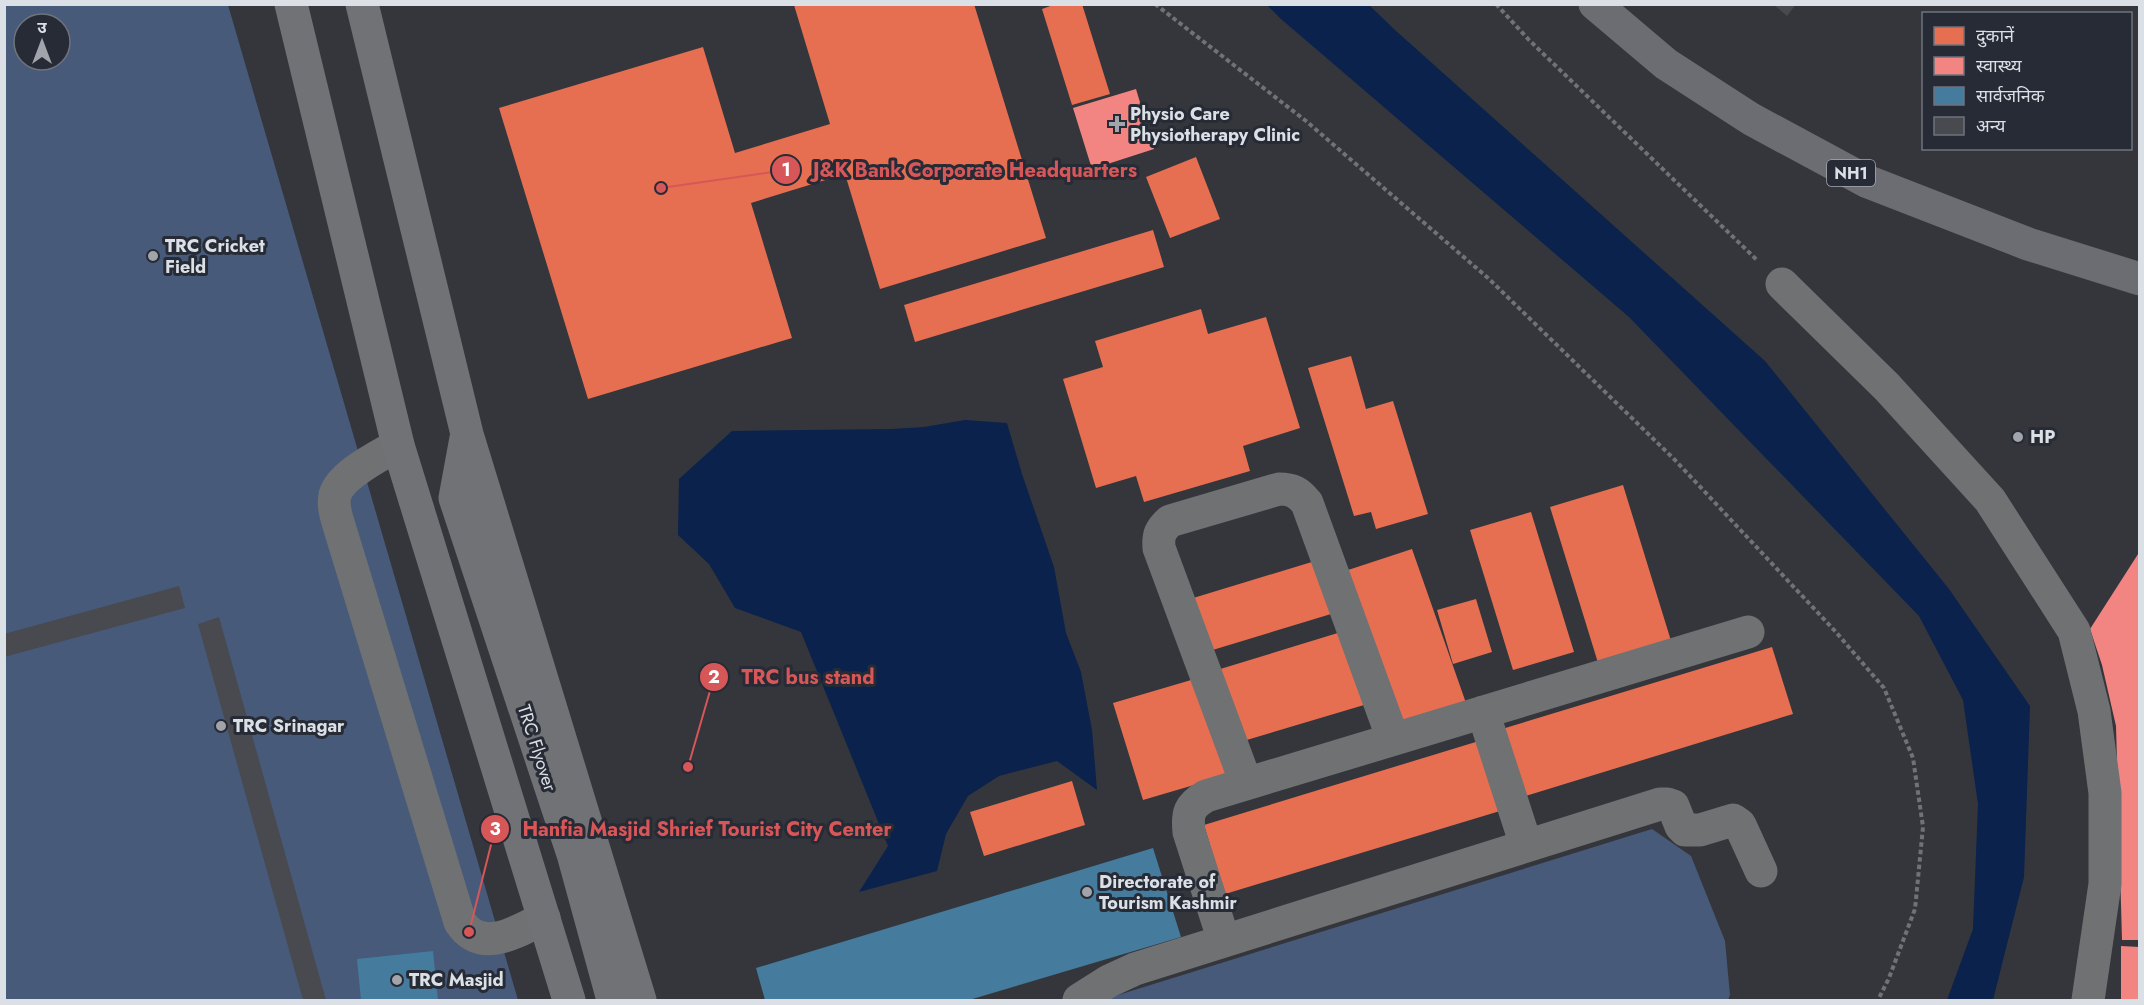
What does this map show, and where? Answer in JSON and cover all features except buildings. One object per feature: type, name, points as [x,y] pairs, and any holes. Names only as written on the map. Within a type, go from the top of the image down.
[{"type":"highway","name":"NH1","points":[[1595,4],[1666,64],[1751,119],[1866,182],[2028,244],[2139,279]]},
{"type":"main road","points":[[291,4],[400,450],[569,1000]]},
{"type":"main road","points":[[362,4],[467,434],[640,1000]]},
{"type":"main road","name":"TRC Flyover","points":[[467,434],[455,498],[573,854],[613,1000]]},
{"type":"main road","points":[[400,450],[455,498]]},
{"type":"lane","points":[[1782,284],[1887,387],[1990,500],[2074,631],[2094,711],[2104,793],[2104,884],[2088,1000]]},
{"type":"lane","points":[[400,450],[350,475],[340,486],[334,506],[336,519],[460,922],[464,929],[474,935],[492,939],[505,938],[544,918]]},
{"type":"lane","points":[[1246,783],[1160,548],[1158,537],[1161,529],[1170,521],[1279,489],[1290,489],[1299,493],[1307,503],[1393,739]]},
{"type":"lane","points":[[1224,941],[1189,832],[1187,816],[1194,803],[1206,796],[1246,783],[1748,632]]},
{"type":"lane","points":[[1483,712],[1526,845]]},
{"type":"lane","points":[[1079,1000],[1109,981],[1135,969],[1526,845],[1667,804],[1673,806],[1686,830],[1693,831],[1733,820],[1737,821],[1761,872]]},
{"type":"path","points":[[1155,4],[1306,121],[1488,278],[1675,460],[1884,688],[1913,758],[1923,827],[1915,909],[1889,978],[1878,1000]]},
{"type":"path","points":[[1496,4],[1529,40],[1782,284]]},
{"type":"shaded area","name":"TRC Srinagar","points":[[5,5],[228,5],[518,1000],[5,1000]]},
{"type":"shaded area","points":[[1267,5],[1369,5],[1765,361],[1949,589],[2030,706],[2024,877],[1993,1000],[1947,1000],[1973,929],[1978,804],[1963,700],[1919,616],[1629,317]]},
{"type":"shaded area","points":[[965,420],[1007,423],[1054,567],[1066,633],[1081,672],[1092,730],[1097,790],[1057,761],[999,776],[968,796],[946,834],[937,871],[859,892],[888,846],[801,632],[735,608],[709,564],[678,535],[679,479],[732,431],[891,429],[924,427]]},
{"type":"shaded area","points":[[1652,829],[1691,856],[1725,941],[1730,995],[1728,1000],[1109,1000],[1115,996]]},
{"type":"place","name":"Physio Care Physiotherapy Clinic","points":[[1117,124]]},
{"type":"place","name":"J&K Bank Corporate Headquarters","points":[[661,188]]},
{"type":"place","name":"TRC Cricket Field","points":[[153,256]]},
{"type":"place","name":"HP","points":[[2018,437]]},
{"type":"place","name":"TRC Srinagar","points":[[221,726]]},
{"type":"place","name":"TRC bus stand","points":[[688,767]]},
{"type":"place","name":"Directorate of Tourism Kashmir","points":[[1087,892]]},
{"type":"place","name":"Hanfia Masjid Shrief Tourist City Center","points":[[469,932]]},
{"type":"place","name":"TRC Masjid","points":[[397,980]]}]
